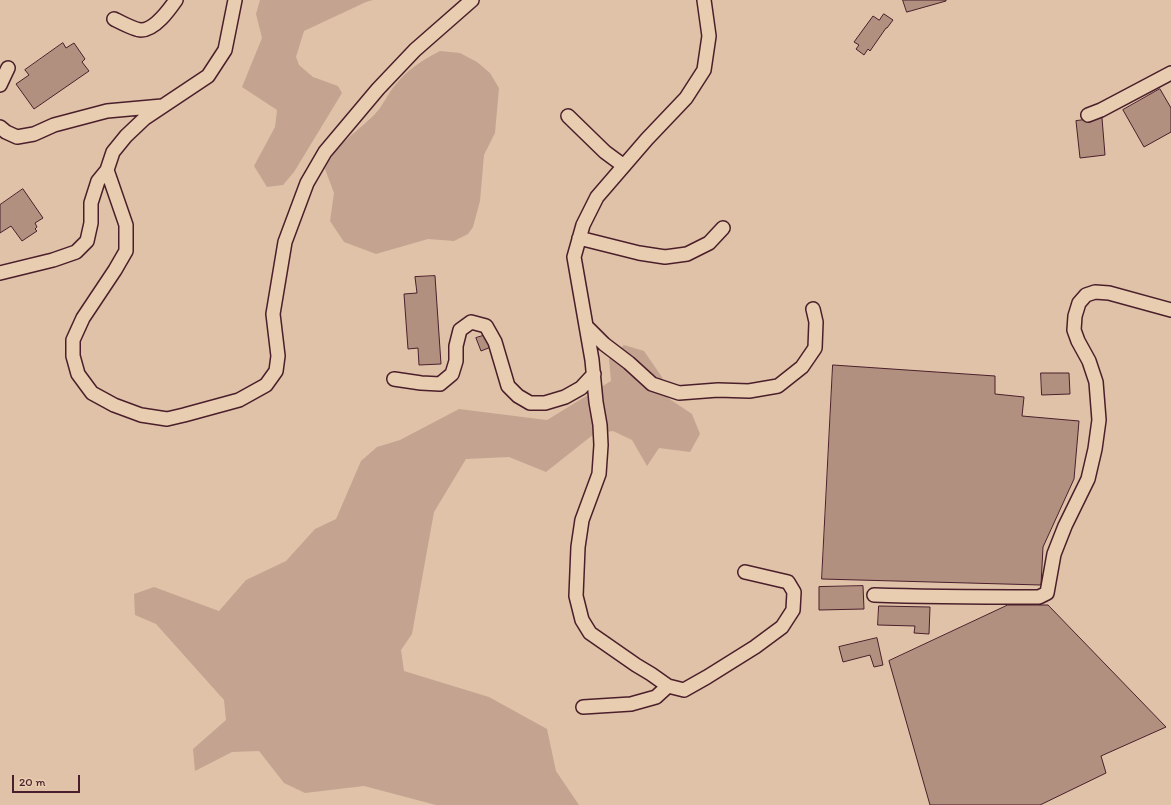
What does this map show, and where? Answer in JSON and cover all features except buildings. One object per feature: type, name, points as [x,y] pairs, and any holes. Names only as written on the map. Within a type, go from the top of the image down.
[{"type":"lane","points":[[114,19],[140,31],[151,28],[166,14],[176,0]]},
{"type":"lane","points":[[0,273],[53,260],[76,252],[87,241],[91,203],[98,181],[107,170],[113,152],[126,136],[145,118],[208,76],[225,50],[235,0]]},
{"type":"lane","points":[[107,170],[126,225],[126,251],[83,318],[73,340],[73,356],[78,374],[92,393],[114,405],[141,415],[166,419],[239,400],[266,385],[276,371],[278,356],[273,314],[285,242],[307,183],[325,152],[378,89],[416,50],[472,0]]},
{"type":"lane","points":[[704,0],[709,36],[704,70],[686,98],[647,139],[597,197],[583,225],[574,257],[594,374],[601,445],[599,474],[582,520],[578,547],[576,596],[582,620],[590,633],[668,686],[684,690],[755,647],[782,626],[792,610],[794,592],[788,582],[745,572]]},
{"type":"lane","points":[[0,85],[8,68]]},
{"type":"lane","points":[[1088,115],[1101,110],[1171,73]]},
{"type":"lane","points":[[0,127],[6,132],[17,137],[34,134],[54,125],[107,111],[164,106]]},
{"type":"lane","points":[[568,116],[605,152],[624,166]]},
{"type":"lane","points":[[579,238],[639,253],[664,257],[687,254],[709,243],[723,228]]},
{"type":"lane","points":[[874,595],[1039,597],[1047,593],[1054,554],[1065,526],[1088,479],[1095,449],[1099,420],[1096,382],[1089,361],[1074,330],[1075,316],[1079,303],[1086,295],[1095,292],[1109,293],[1171,310]]},
{"type":"lane","points":[[586,326],[604,344],[629,363],[652,384],[679,393],[718,390],[749,391],[778,386],[802,367],[815,348],[816,322],[814,309]]},
{"type":"lane","points":[[394,379],[440,384],[452,374],[456,361],[456,346],[460,330],[471,322],[486,326],[495,342],[508,386],[518,396],[530,403],[546,403],[565,397],[581,388],[594,374]]},
{"type":"lane","points":[[583,707],[631,704],[656,697],[668,686]]},
{"type":"shaded area","points":[[260,0],[373,0],[304,31],[296,57],[299,65],[313,77],[338,86],[342,93],[294,172],[283,185],[267,187],[254,166],[275,127],[277,110],[242,87],[262,38],[256,14]]},
{"type":"shaded area","points":[[440,51],[460,53],[477,62],[490,73],[499,88],[495,133],[484,155],[480,201],[473,227],[468,234],[454,241],[428,239],[376,254],[344,242],[330,221],[334,193],[325,169],[341,145],[378,111],[400,79],[416,65]]},
{"type":"shaded area","points":[[624,345],[644,351],[662,377],[665,396],[692,414],[700,434],[690,452],[659,448],[647,466],[632,440],[613,431],[594,434],[546,472],[509,457],[466,459],[434,512],[412,634],[401,650],[404,671],[489,697],[547,729],[556,771],[579,805],[436,805],[364,786],[305,793],[284,783],[259,751],[232,752],[195,771],[193,749],[226,720],[224,700],[156,624],[135,615],[134,594],[154,587],[219,611],[246,580],[286,561],[315,529],[336,519],[361,461],[377,447],[400,440],[459,409],[547,420],[611,381],[609,359]]}]
